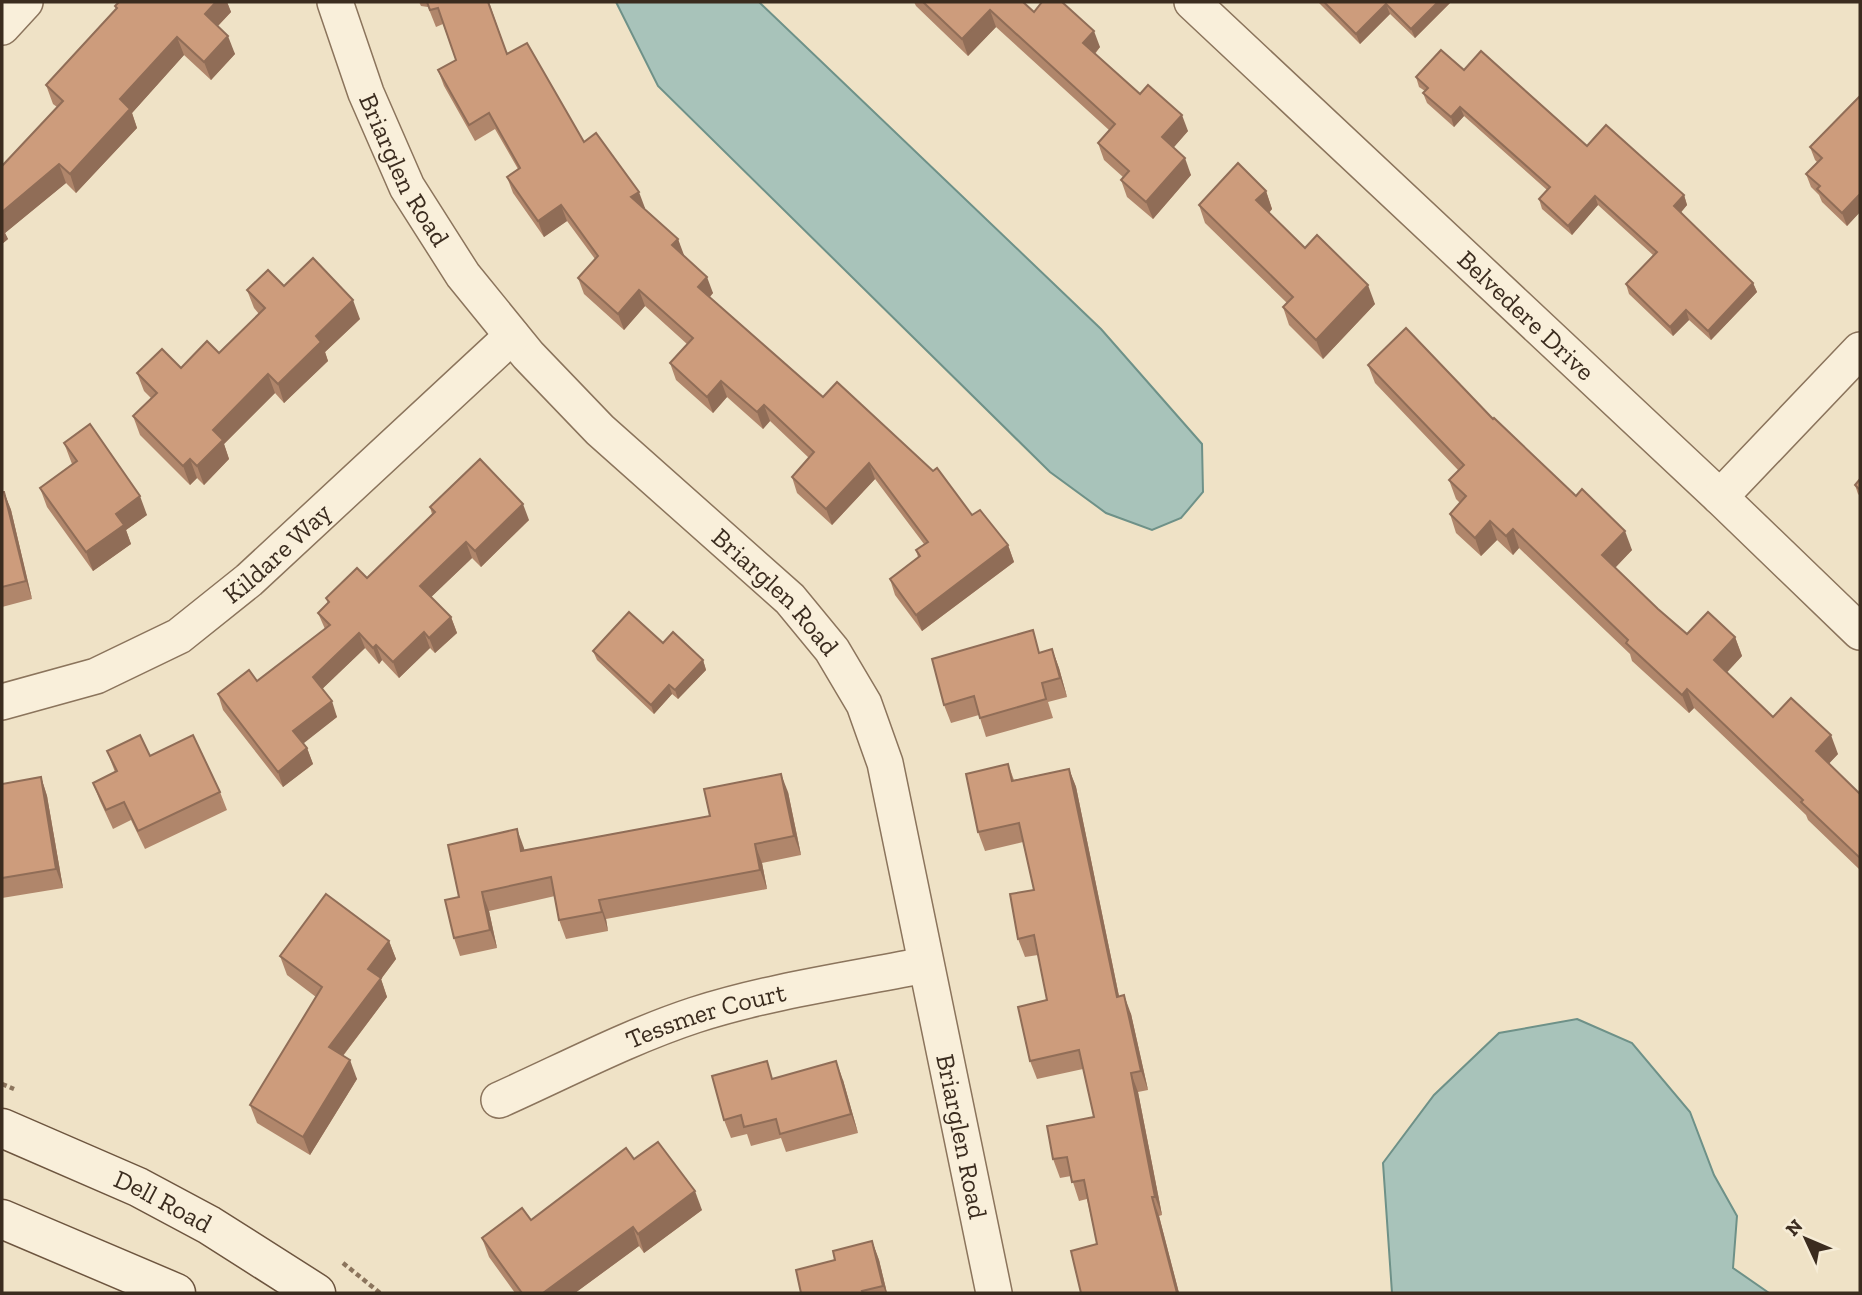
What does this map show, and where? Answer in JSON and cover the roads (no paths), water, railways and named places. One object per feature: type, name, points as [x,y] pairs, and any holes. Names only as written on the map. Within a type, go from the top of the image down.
[{"type":"main road","name":"Dell Road","points":[[2,1128],[138,1187],[209,1225],[316,1293]]},
{"type":"main road","points":[[2,1219],[176,1293]]},
{"type":"street","points":[[2,27],[25,2]]},
{"type":"street","name":"Briarglen Road","points":[[335,2],[366,93],[407,187],[463,275],[512,336],[600,430],[790,599],[832,650],[864,704],[885,762],[994,1293]]},
{"type":"street","name":"Belvedere Drive","points":[[1192,2],[1720,497],[1860,632]]},
{"type":"street","name":"Kildare Way","points":[[2,702],[96,676],[178,636],[249,580],[512,336]]},
{"type":"street","points":[[1720,497],[1860,350]]},
{"type":"street","name":"Tessmer Court","points":[[499,1100],[648,1032],[695,1015],[741,1002],[925,965]]},
{"type":"water","points":[[616,2],[759,2],[1101,329],[1202,444],[1203,492],[1181,518],[1152,530],[1106,513],[1050,472],[658,86]]},
{"type":"water","points":[[1577,1019],[1632,1043],[1690,1112],[1714,1175],[1737,1216],[1733,1268],[1769,1293],[1392,1293],[1383,1163],[1434,1095],[1499,1033]]}]
